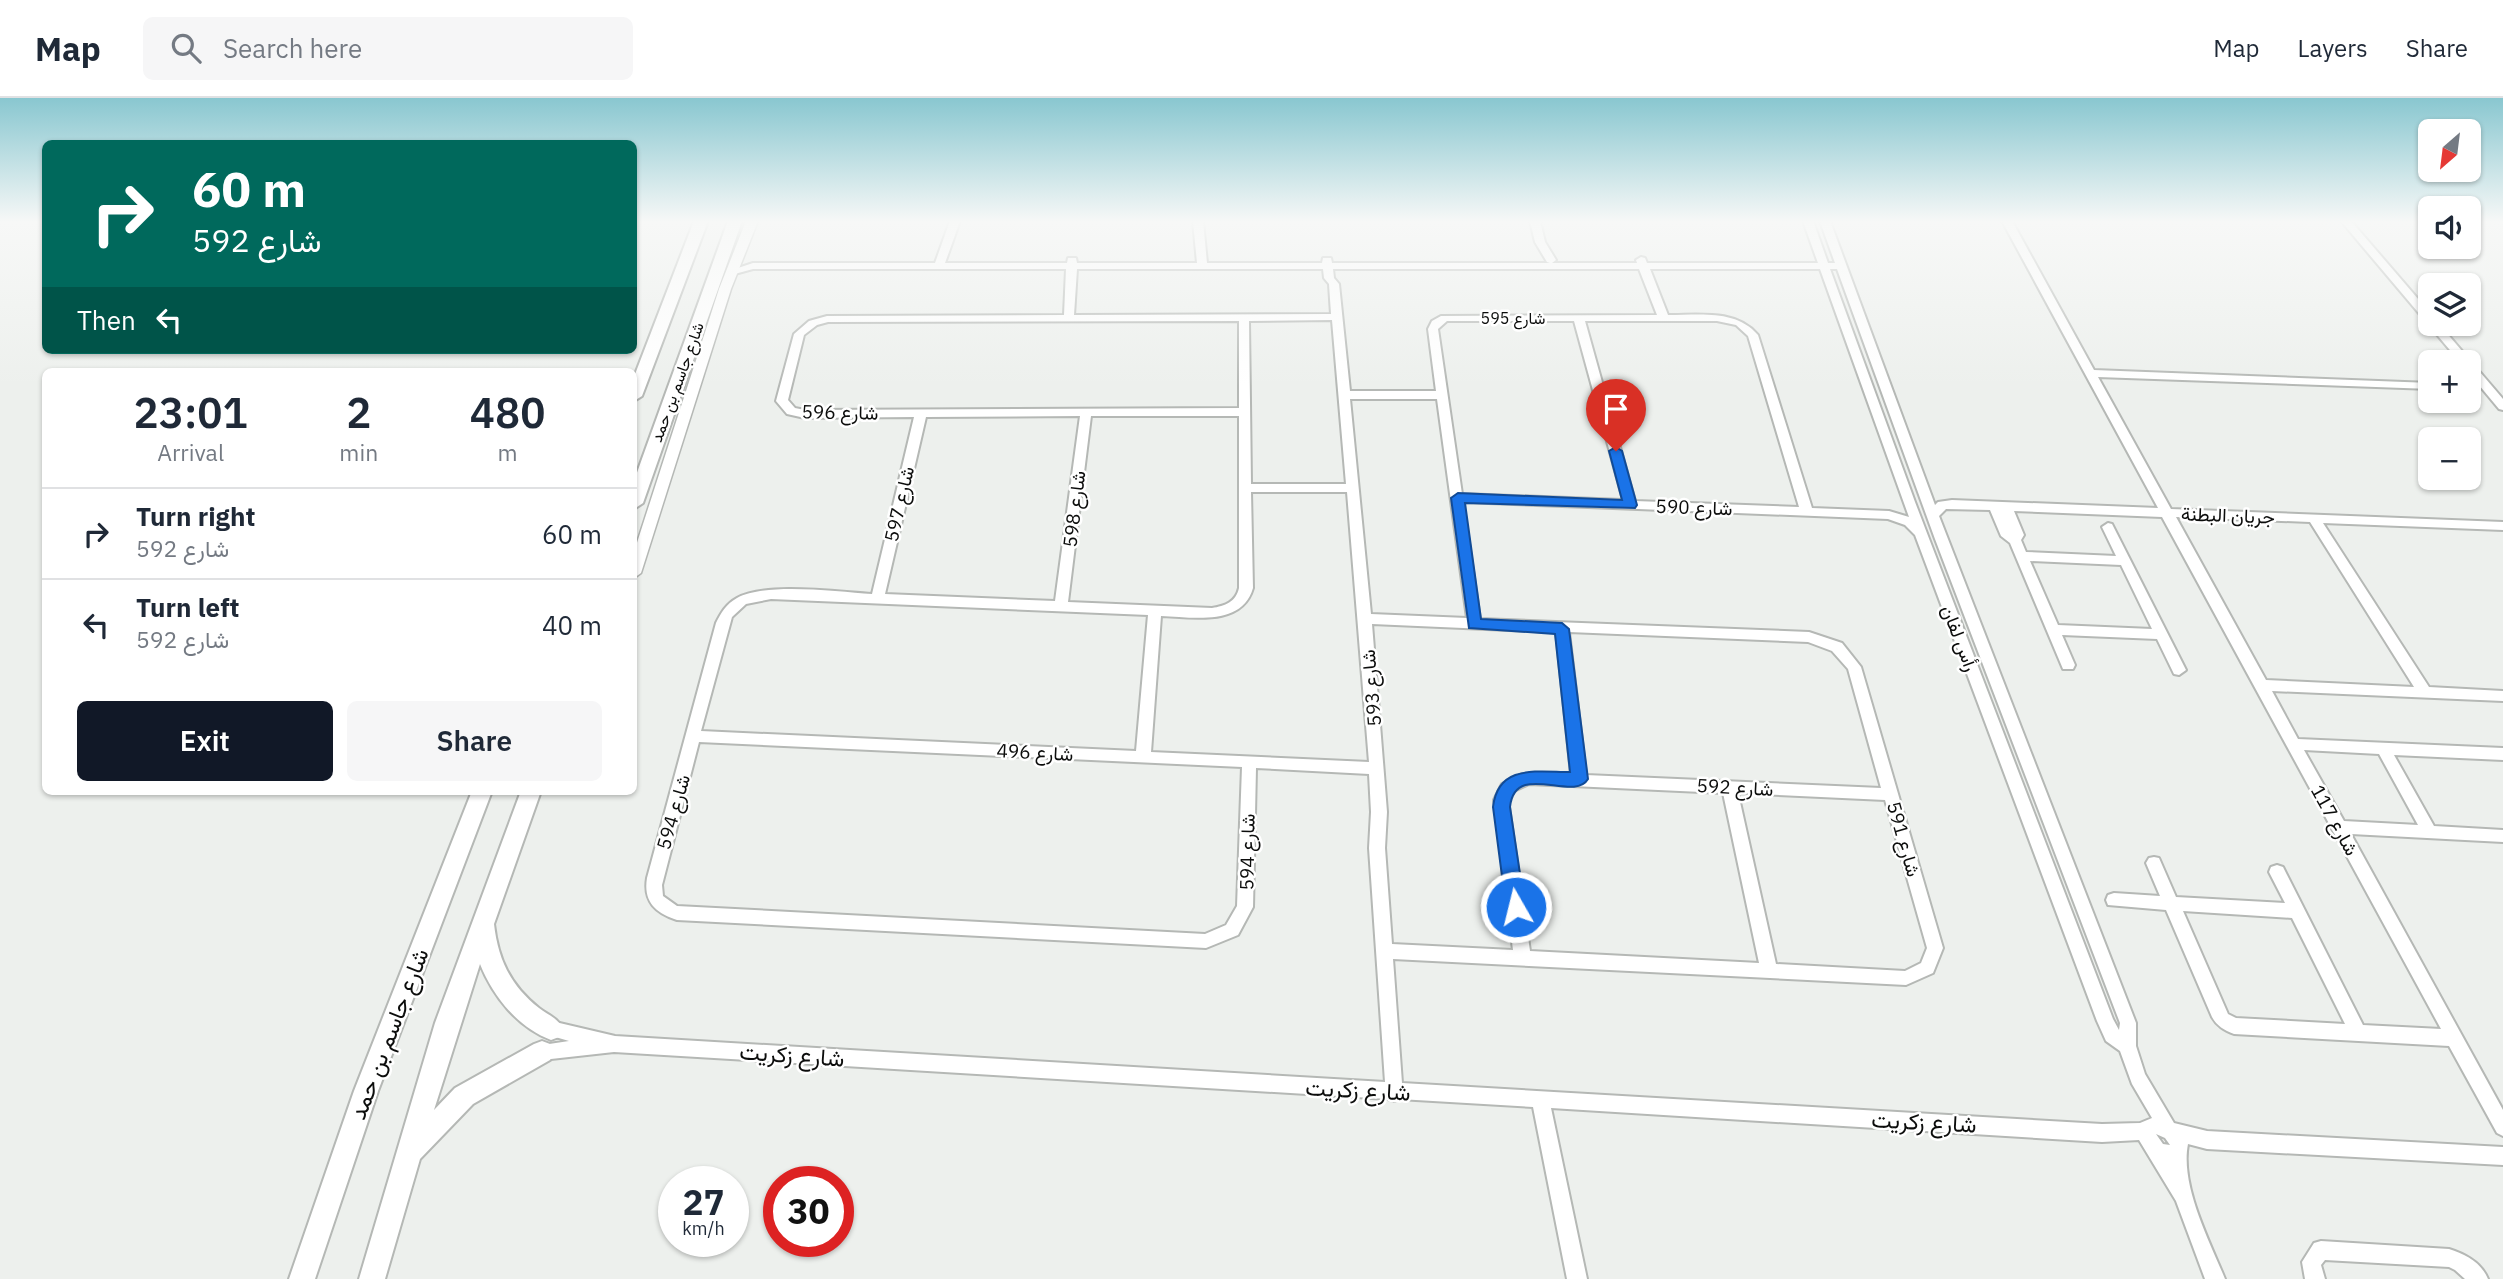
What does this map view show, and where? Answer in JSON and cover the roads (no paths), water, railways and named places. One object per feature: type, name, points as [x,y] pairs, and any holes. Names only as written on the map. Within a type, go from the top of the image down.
[{"type":"main road","name":"شارع جاسم بن حمد","points":[[637,388],[680,276]]},
{"type":"main road","name":"شارع جاسم بن حمد","points":[[637,495],[694,336],[721,276]]},
{"type":"main road","points":[[694,336],[715,321]]},
{"type":"main road","name":"شارع جاسم بن حمد","points":[[302,1279],[366,1091],[480,795]]},
{"type":"main road","points":[[372,1279],[447,1023],[483,917],[529,795]]},
{"type":"main road","points":[[483,917],[489,962],[499,982],[530,1016],[551,1029]]},
{"type":"main road","points":[[408,1154],[464,1096],[542,1052]]},
{"type":"street","points":[[637,564],[730,276]]},
{"type":"street","points":[[1069,317],[1072,288],[1078,282],[1077,276]]},
{"type":"street","name":"شارع 593","points":[[1330,276],[1334,284],[1350,488],[1365,619],[1379,812],[1377,848],[1394,1093]]},
{"type":"street","points":[[1647,276],[1653,284],[1664,319]]},
{"type":"street","name":"رأس لفان","points":[[1829,276],[1909,502],[2108,1028],[2127,1046]]},
{"type":"street","name":"رأس لفان","points":[[1846,276],[1915,468],[2128,1023],[2127,1046],[2215,1279]]},
{"type":"street","name":"شارع 117","points":[[2037,276],[2503,1126]]},
{"type":"street","points":[[2393,276],[2418,306]]},
{"type":"street","name":"شارع 594","points":[[1244,317],[1248,488],[1246,588],[1243,598],[1234,607],[1220,612],[1155,613],[878,597],[760,594],[731,608],[723,623],[653,886],[656,900],[668,910],[1195,942],[1219,937],[1232,930],[1245,907],[1248,763]]},
{"type":"street","name":"شارع 596","points":[[1246,412],[805,414],[786,408],[783,397],[802,330],[813,323],[834,318],[1337,317]]},
{"type":"street","name":"شارع 595","points":[[1474,624],[1433,329],[1440,320],[1457,317],[1729,319],[1751,332],[1807,512]]},
{"type":"street","points":[[1580,318],[1630,505]]},
{"type":"street","points":[[2444,336],[2456,350]]},
{"type":"street","points":[[2090,373],[2418,386]]},
{"type":"street","points":[[2481,380],[2503,406]]},
{"type":"street","points":[[2481,388],[2488,388]]},
{"type":"street","points":[[1343,395],[1443,395]]},
{"type":"street","name":"شارع 597","points":[[878,597],[921,412]]},
{"type":"street","name":"شارع 598","points":[[1061,606],[1086,412]]},
{"type":"street","points":[[1897,467],[1915,468]]},
{"type":"street","points":[[1248,488],[1350,488]]},
{"type":"street","name":"جريان البطنة","points":[[1925,493],[1952,504]]},
{"type":"street","name":"شارع 590","points":[[1458,498],[1889,515],[1909,522],[1921,533]]},
{"type":"street","points":[[1889,515],[1904,509],[1909,502]]},
{"type":"street","name":"جريان البطنة","points":[[1933,514],[1942,505],[2000,505],[2503,526]]},
{"type":"street","points":[[2000,505],[2018,535],[2015,540],[2021,556],[2068,665]]},
{"type":"street","points":[[2313,518],[2425,692]]},
{"type":"street","points":[[2108,527],[2179,670]]},
{"type":"street","points":[[2021,556],[2125,561]]},
{"type":"street","points":[[1143,758],[1155,613]]},
{"type":"street","name":"شارع 591","points":[[1365,619],[1562,629],[1800,636],[1828,642],[1844,653],[1854,667],[1935,948],[1927,968],[1906,978],[1385,951]]},
{"type":"street","points":[[1562,629],[1579,779]]},
{"type":"street","points":[[2052,630],[2161,634]]},
{"type":"street","points":[[2261,685],[2503,696]]},
{"type":"street","name":"شارع 496","points":[[694,736],[1376,768]]},
{"type":"street","points":[[2293,744],[2503,754]]},
{"type":"street","points":[[2383,748],[2430,832]]},
{"type":"street","name":"شارع 592","points":[[1522,957],[1502,807],[1503,794],[1513,783],[1528,778],[1579,779],[1891,794]]},
{"type":"street","points":[[1729,786],[1769,971]]},
{"type":"street","points":[[2339,827],[2503,836]]},
{"type":"street","points":[[2154,863],[2220,1016],[2226,1023],[2234,1026],[2454,1038]]},
{"type":"street","points":[[2277,872],[2357,1033]]},
{"type":"street","points":[[2114,900],[2297,911]]},
{"type":"street","name":"شارع زكريت","points":[[551,1029],[573,1031],[614,1044]]},
{"type":"street","name":"شارع زكريت","points":[[542,1052],[614,1044],[1394,1093],[2102,1133],[2162,1139]]},
{"type":"street","points":[[1540,1100],[1577,1279]]},
{"type":"street","points":[[2162,1139],[2503,1156]]},
{"type":"street","points":[[2315,1279],[2311,1262],[2321,1250],[2449,1258],[2461,1262],[2478,1279]]}]
